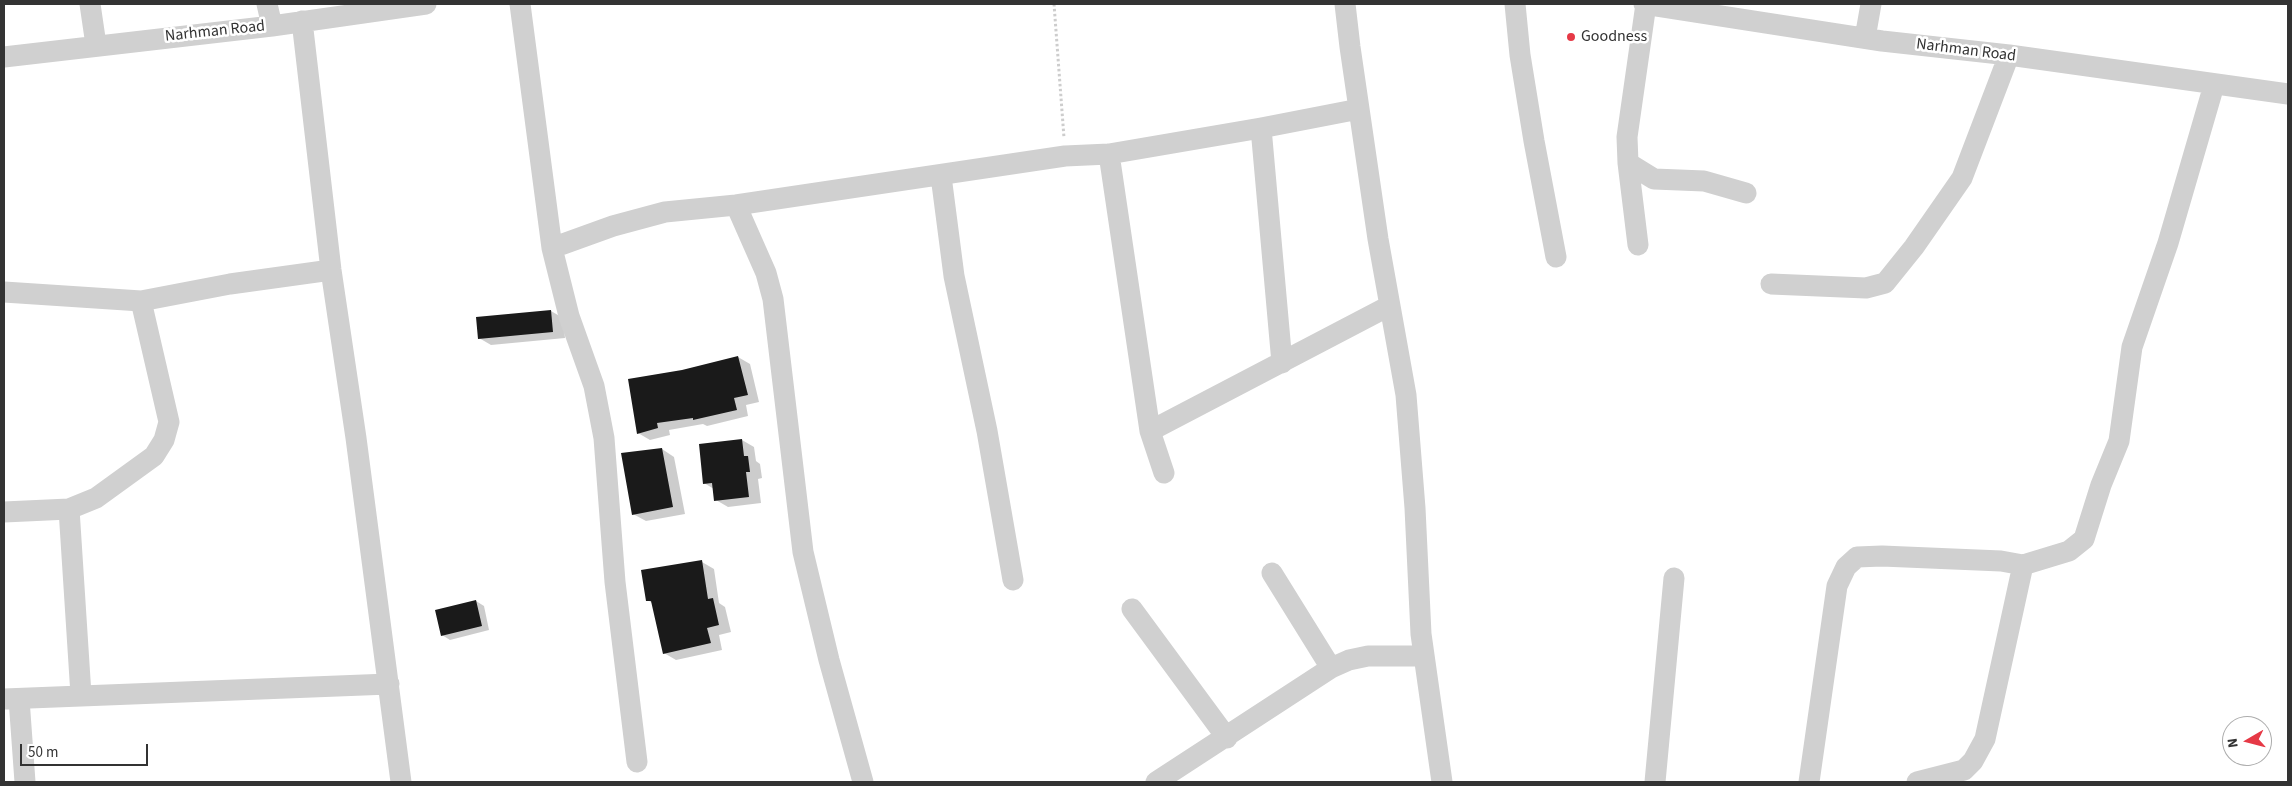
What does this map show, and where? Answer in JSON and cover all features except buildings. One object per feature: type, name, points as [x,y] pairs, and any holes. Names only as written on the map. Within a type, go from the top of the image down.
[{"type":"street","points":[[90,4],[96,45]]},
{"type":"street","points":[[268,4],[272,26]]},
{"type":"street","name":"Narhman Road","points":[[4,57],[272,26],[426,4]]},
{"type":"street","points":[[520,4],[552,248],[569,316],[594,386],[604,438],[615,582],[637,762]]},
{"type":"street","points":[[1345,4],[1358,109],[1389,306],[1406,395],[1415,508],[1417,576],[1423,656],[1435,719],[1442,782]]},
{"type":"street","points":[[1515,4],[1529,112],[1556,257]]},
{"type":"street","points":[[1638,245],[1628,163],[1628,138],[1646,4]]},
{"type":"street","name":"Narhman Road","points":[[1646,4],[1699,8],[1865,38],[2009,55],[2288,94]]},
{"type":"street","points":[[1865,38],[1871,4]]},
{"type":"street","points":[[302,21],[331,270],[356,438],[401,782]]},
{"type":"street","points":[[1771,284],[1866,288],[1885,283],[1914,247],[1962,178],[2009,55]]},
{"type":"street","points":[[1809,782],[1837,586],[1846,567],[1857,557],[1882,556],[2001,561],[2023,565],[2068,551],[2084,539],[2101,485],[2119,441],[2132,347],[2168,243],[2214,85]]},
{"type":"street","points":[[552,248],[613,226],[665,212],[736,205],[941,176],[1065,156],[1109,154],[1358,109]]},
{"type":"street","points":[[1261,128],[1282,363]]},
{"type":"street","points":[[1109,154],[1150,431],[1164,473]]},
{"type":"street","points":[[1628,163],[1654,179],[1704,181],[1746,193]]},
{"type":"street","points":[[941,176],[954,276],[987,431],[1013,580]]},
{"type":"street","points":[[736,205],[766,273],[773,299],[803,552],[829,660],[863,782]]},
{"type":"street","points":[[4,292],[142,301],[230,284],[331,270]]},
{"type":"street","points":[[4,512],[69,509],[96,498],[154,456],[164,440],[168,422],[142,301]]},
{"type":"street","points":[[1150,431],[1389,306]]},
{"type":"street","points":[[69,509],[81,695]]},
{"type":"street","points":[[1917,782],[1964,770],[1973,761],[1985,739],[2023,565]]},
{"type":"street","points":[[1272,573],[1331,668]]},
{"type":"street","points":[[1655,782],[1674,578]]},
{"type":"street","points":[[1132,609],[1227,738]]},
{"type":"street","points":[[1156,782],[1227,738],[1331,668],[1349,660],[1368,656],[1423,656]]},
{"type":"street","points":[[25,782],[11,699],[389,684]]},
{"type":"path","points":[[1054,4],[1062,88],[1065,156]]},
{"type":"place","name":"Goodness","points":[[1571,37]]}]
